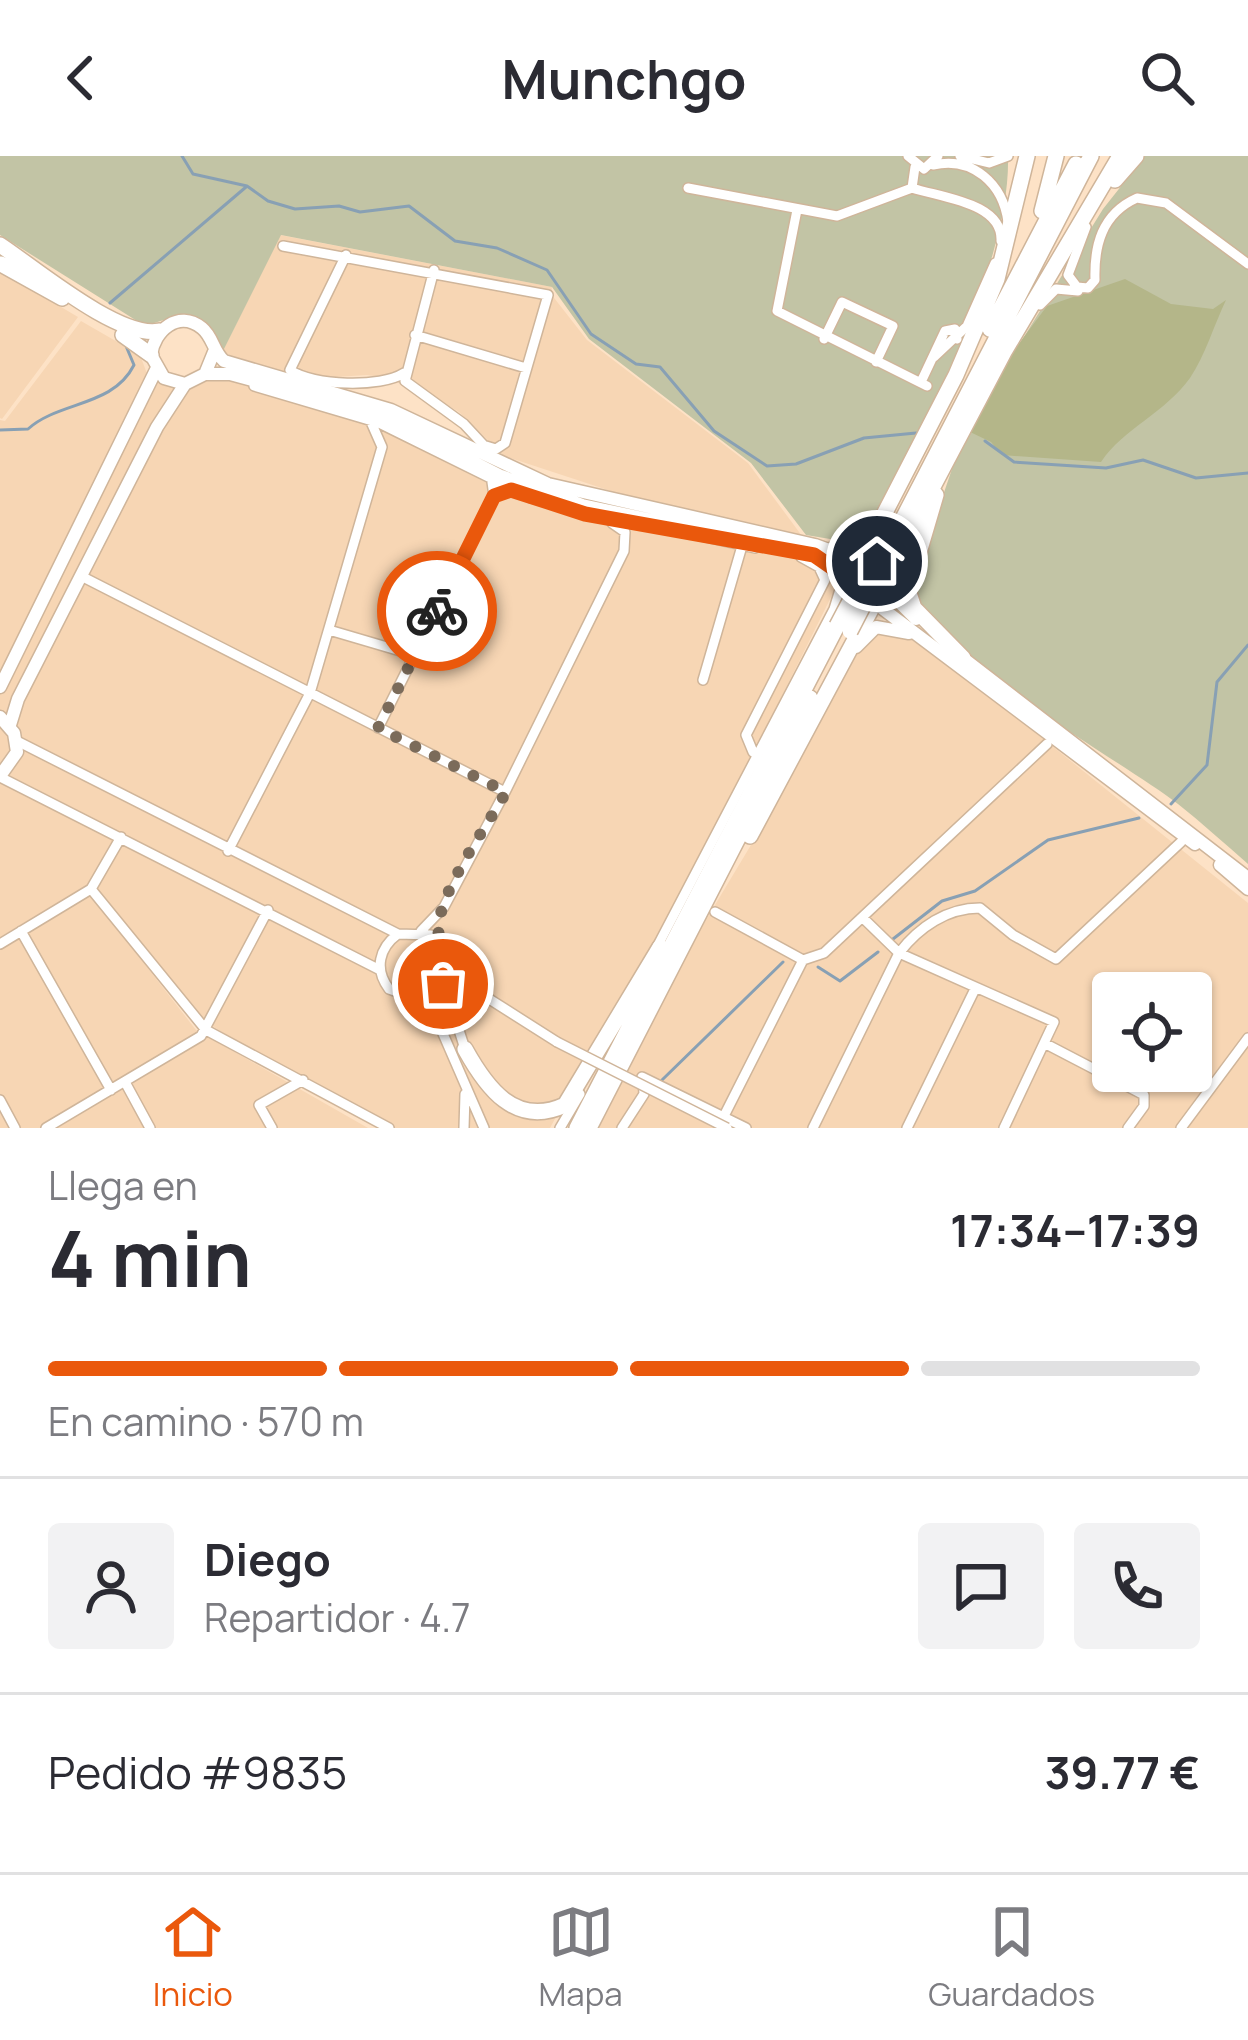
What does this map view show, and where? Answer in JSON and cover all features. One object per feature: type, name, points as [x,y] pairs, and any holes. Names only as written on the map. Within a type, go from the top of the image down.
[{"type":"highway","points":[[859,560],[956,375],[1010,239],[1022,156]]},
{"type":"highway","points":[[1019,272],[1052,183],[1057,156]]},
{"type":"highway","points":[[893,535],[972,364],[1080,156]]},
{"type":"highway","points":[[590,1128],[711,882],[1091,156]]},
{"type":"highway","points":[[893,535],[1110,156]]},
{"type":"highway","points":[[888,581],[995,370],[1120,156]]},
{"type":"highway","points":[[995,370],[1136,156]]},
{"type":"highway","points":[[0,245],[114,320],[136,331],[159,331]]},
{"type":"highway","points":[[1000,344],[1041,253]]},
{"type":"highway","points":[[0,255],[154,363]]},
{"type":"highway","points":[[1,264],[62,298]]},
{"type":"highway","points":[[951,451],[908,590],[914,608],[969,663]]},
{"type":"highway","points":[[824,547],[853,549],[870,539]]},
{"type":"highway","points":[[465,1049],[501,1108],[520,1120],[540,1120],[566,1105],[647,969],[765,813],[875,604]]},
{"type":"highway","points":[[577,1128],[802,717],[844,629]]},
{"type":"main road","points":[[0,687],[137,415],[159,331],[169,324],[194,322],[212,340],[217,374]]},
{"type":"main road","points":[[214,352],[243,368],[391,410],[477,447],[516,473],[595,499],[877,561],[888,581],[969,663],[1248,878]]},
{"type":"main road","points":[[154,363],[185,384]]},
{"type":"main road","points":[[0,777],[13,762],[16,741],[5,721],[158,427],[185,384],[217,374],[380,414],[501,476],[561,498],[824,558],[842,579],[852,602],[875,604],[1248,889]]},
{"type":"main road","points":[[137,415],[151,410],[158,427]]},
{"type":"main road","points":[[842,579],[859,560]]},
{"type":"main road","points":[[875,604],[888,581]]},
{"type":"main road","points":[[837,671],[876,627],[902,628],[936,649]]},
{"type":"street","points":[[908,156],[915,167],[913,188]]},
{"type":"street","points":[[960,156],[989,163],[1008,156]]},
{"type":"street","points":[[929,194],[935,162]]},
{"type":"street","points":[[915,167],[957,162],[981,173],[1003,200],[1010,239]]},
{"type":"street","points":[[688,188],[837,216],[913,188],[992,213],[1003,236],[977,309],[957,339],[934,357],[924,384],[935,414]]},
{"type":"street","points":[[1040,305],[1056,289],[1088,288],[1095,280],[1091,258],[1097,240],[1118,210],[1137,198],[1166,203],[1248,264]]},
{"type":"street","points":[[797,210],[777,311],[824,339],[924,384],[956,375]]},
{"type":"street","points":[[1086,227],[1068,275],[1077,287],[1088,288]]},
{"type":"street","points":[[283,246],[434,270],[548,295],[508,431],[500,447],[477,447]]},
{"type":"street","points":[[346,255],[289,363],[295,374],[329,380],[382,382],[404,373]]},
{"type":"street","points":[[404,373],[434,270]]},
{"type":"street","points":[[824,339],[842,302],[893,326],[876,362]]},
{"type":"street","points":[[415,335],[526,368]]},
{"type":"street","points":[[404,373],[420,394],[446,409],[477,447],[516,465],[582,488],[773,530]]},
{"type":"street","points":[[217,374],[370,421],[492,482],[619,525],[625,532],[624,551],[506,792],[443,907],[421,931]]},
{"type":"street","points":[[370,421],[382,447]]},
{"type":"street","points":[[228,851],[310,693],[382,447],[400,434]]},
{"type":"street","points":[[378,728],[494,496],[492,482]]},
{"type":"street","points":[[494,496],[511,490]]},
{"type":"street","points":[[585,514],[799,554],[819,567],[825,580],[746,735],[753,752]]},
{"type":"street","points":[[703,680],[742,546]]},
{"type":"street","points":[[82,576],[506,792]]},
{"type":"street","points":[[647,969],[834,609],[842,579]]},
{"type":"street","points":[[328,630],[414,655]]},
{"type":"street","points":[[16,741],[398,934],[421,931],[439,941],[464,983],[518,1020]]},
{"type":"street","points":[[725,1122],[803,960],[824,953],[1047,744]]},
{"type":"street","points":[[0,777],[380,970]]},
{"type":"street","points":[[0,944],[91,889],[121,837]]},
{"type":"street","points":[[813,1128],[899,952],[914,933],[960,908],[980,908],[1012,935],[1056,959],[1181,842]]},
{"type":"street","points":[[91,889],[206,1030],[389,1128]]},
{"type":"street","points":[[439,941],[443,907]]},
{"type":"street","points":[[46,1128],[206,1030],[268,910]]},
{"type":"street","points":[[715,912],[803,960]]},
{"type":"street","points":[[863,918],[899,952],[1054,1022],[1004,1128]]},
{"type":"street","points":[[21,931],[111,1090]]},
{"type":"street","points":[[398,934],[383,949],[380,970],[389,988],[417,999],[434,1013],[484,1128]]},
{"type":"street","points":[[448,958],[441,986],[442,1009],[465,1049]]},
{"type":"street","points":[[417,999],[441,986],[464,983]]},
{"type":"street","points":[[908,1128],[975,989]]},
{"type":"street","points":[[465,1049],[450,1011],[460,997],[475,995],[557,1042],[746,1128]]},
{"type":"street","points":[[560,1128],[623,1015]]},
{"type":"street","points":[[1181,1128],[1248,1038]]},
{"type":"street","points":[[1046,1044],[1092,1068]]},
{"type":"street","points":[[459,1071],[466,1098],[464,1128]]},
{"type":"street","points":[[622,1128],[644,1094],[642,1077],[725,1122]]},
{"type":"street","points":[[272,1128],[259,1105],[302,1080]]},
{"type":"street","points":[[125,1082],[150,1128]]},
{"type":"street","points":[[1128,1128],[1146,1098],[1136,1092]]},
{"type":"street","points":[[0,1100],[16,1128]]},
{"type":"shaded area","points":[[280,235],[552,287],[551,294],[587,340],[748,463],[802,536],[626,496],[504,456],[459,412],[410,382],[367,375],[303,379],[246,365],[223,351]]},
{"type":"shaded area","points":[[0,271],[78,317],[2,419],[0,418]]},
{"type":"shaded area","points":[[81,321],[140,355],[149,379],[184,389],[211,377],[232,378],[379,420],[500,481],[810,556],[829,569],[835,589],[658,946],[597,1041],[550,1128],[381,1128],[204,1021],[91,884],[0,937],[0,420],[5,421]]},
{"type":"shaded area","points":[[884,622],[901,625],[1248,903],[1248,1128],[739,1128],[627,1072],[676,970],[784,790],[868,630]]},
{"type":"shaded area","points":[[90,894],[196,1030],[368,1128],[0,1128],[0,947]]},
{"type":"shaded area","points":[[623,1080],[720,1128],[598,1128]]},
{"type":"green space","points":[[0,156],[1008,156],[995,247],[959,348],[868,530],[854,543],[806,535],[751,463],[589,339],[552,287],[281,235],[223,351],[209,325],[182,314],[145,326],[0,235]]},
{"type":"green space","points":[[1145,156],[1248,156],[1248,864],[1178,804],[987,673],[926,612],[913,583],[964,434],[1103,209]]},
{"type":"green space","points":[[1125,279],[1171,304],[1213,309],[1226,300],[1195,369],[1169,401],[1121,439],[1101,462],[1002,455],[991,442],[968,431],[1009,357],[1047,306]]},
{"type":"waterway","points":[[182,156],[193,174],[247,186],[268,201],[295,209],[339,206],[360,212],[409,206],[455,241],[497,248],[547,270],[591,334],[636,364],[660,367],[714,431],[767,466],[796,464],[864,438],[916,433]]},
{"type":"waterway","points":[[110,303],[246,187]]},
{"type":"waterway","points":[[0,430],[28,429],[113,389],[134,365],[126,346]]},
{"type":"waterway","points":[[985,441],[1014,462],[1106,468],[1143,460],[1196,478],[1248,473]]},
{"type":"waterway","points":[[1171,804],[1207,765],[1217,682],[1248,645]]},
{"type":"waterway","points":[[893,939],[942,901],[975,891],[1048,840],[1139,818]]},
{"type":"waterway","points":[[818,967],[840,981],[878,952]]},
{"type":"waterway","points":[[662,1080],[783,962]]},
{"type":"way so far","points":[[437,611],[378,728],[506,792],[443,907],[439,941],[448,967],[443,984]]},
{"type":"route","points":[[437,611],[494,496],[501,491],[657,529],[798,556],[801,552],[814,555],[843,575],[856,560],[877,561]]}]
